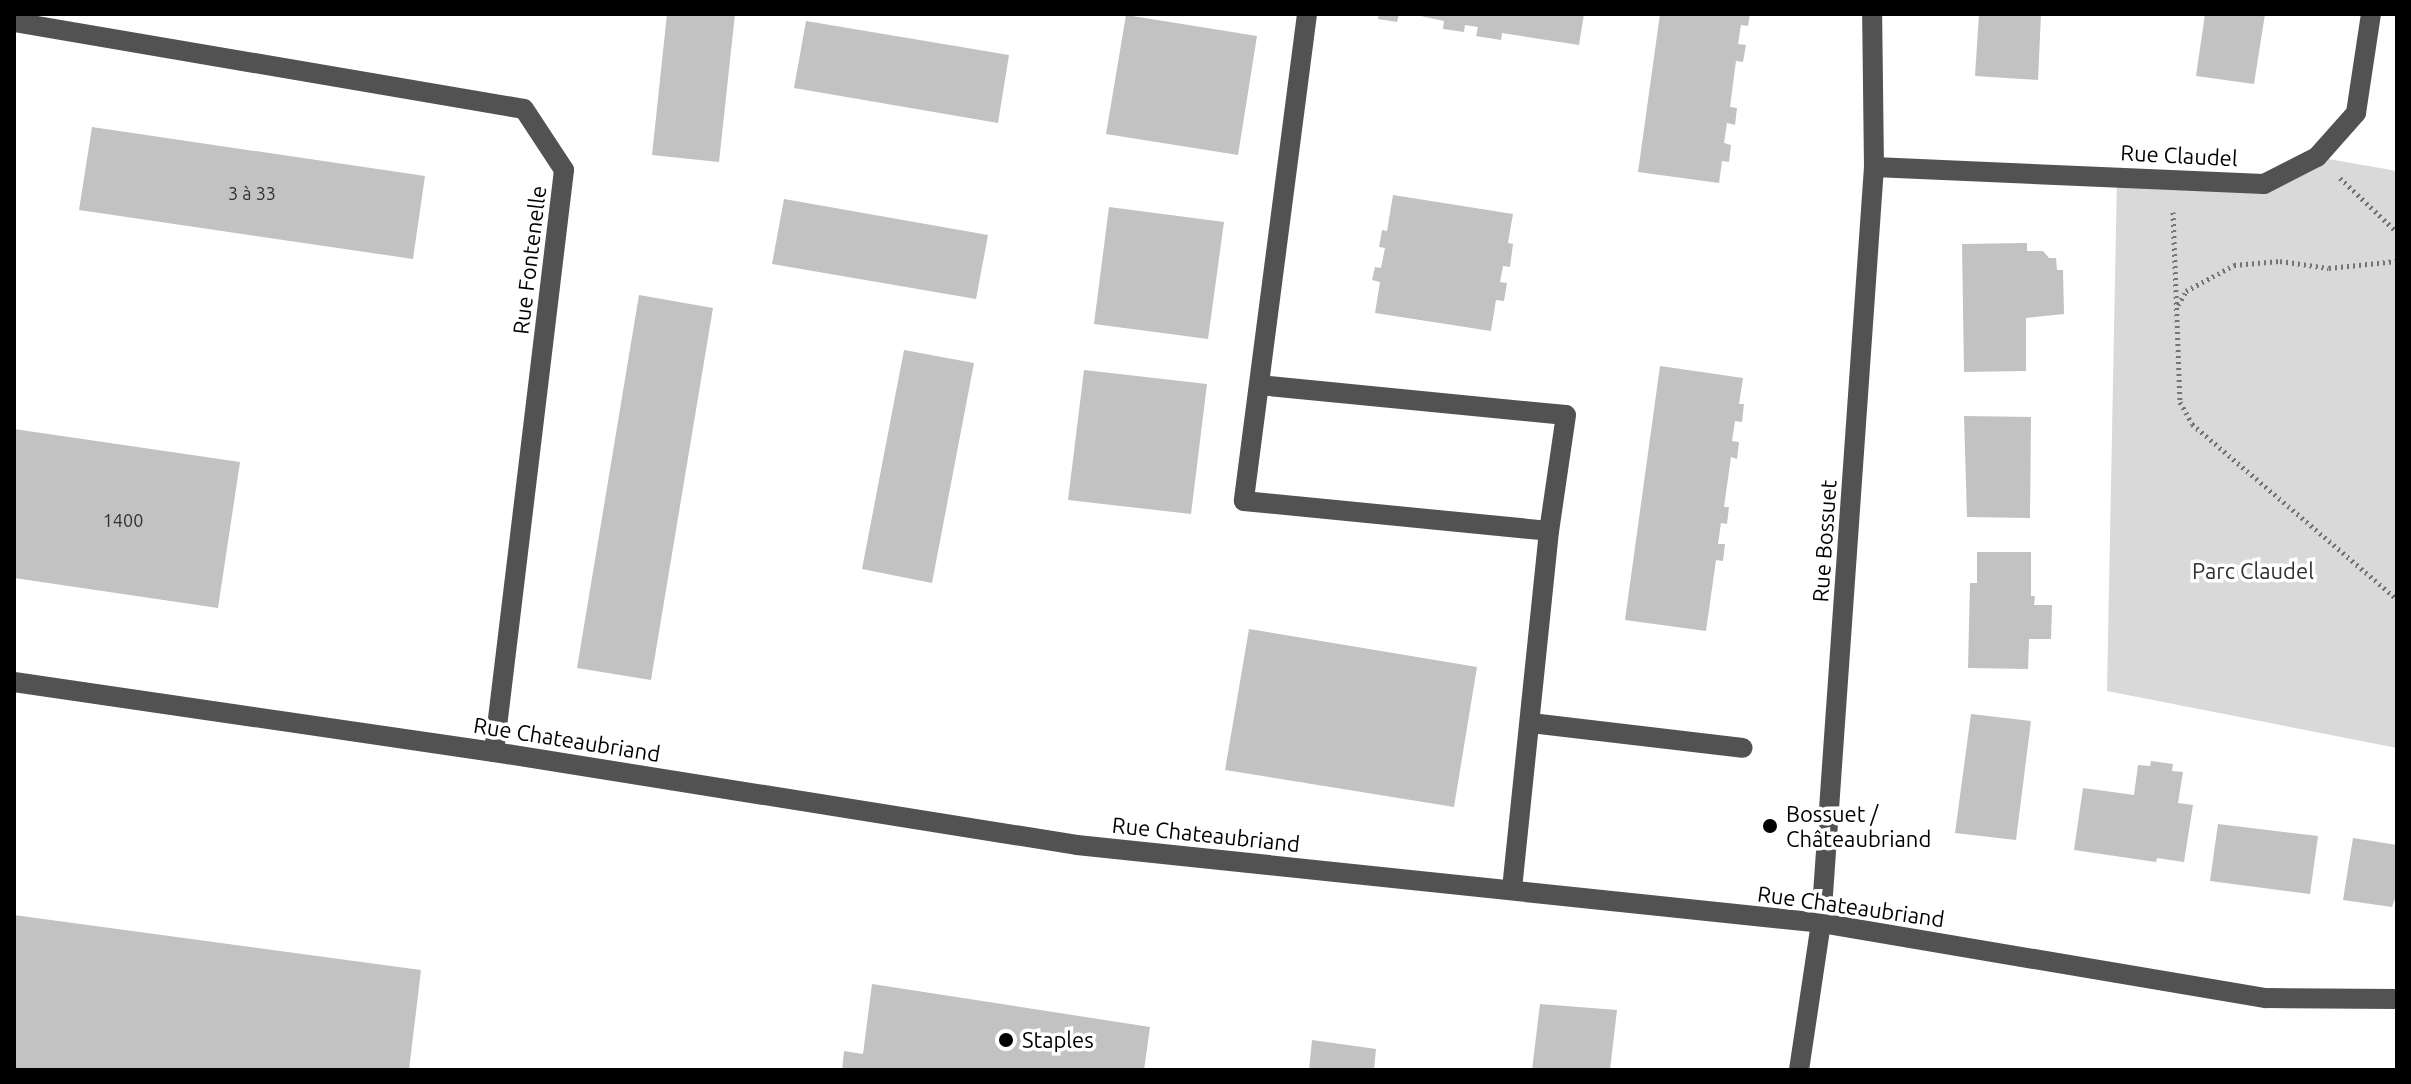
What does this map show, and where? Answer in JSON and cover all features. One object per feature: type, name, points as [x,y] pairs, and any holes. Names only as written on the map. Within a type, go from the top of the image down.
[{"type":"street","points":[[1307,14],[1244,501],[1549,531]]},
{"type":"street","name":"Rue Bossuet","points":[[1799,1070],[1821,923],[1874,167],[1872,14]]},
{"type":"street","name":"Rue Claudel","points":[[1874,167],[2264,184],[2317,157],[2356,113],[2371,14]]},
{"type":"street","name":"Rue Fontenelle","points":[[14,22],[524,109],[564,170],[494,752]]},
{"type":"street","points":[[1259,385],[1566,415],[1549,531],[1512,890]]},
{"type":"street","name":"Rue Chateaubriand","points":[[14,682],[494,752],[1077,845],[1821,923],[2266,998],[2397,999]]},
{"type":"street","points":[[1531,723],[1743,748]]},
{"type":"path","points":[[2317,157],[2397,232]]},
{"type":"path","points":[[2172,179],[2180,402],[2192,424],[2397,599]]},
{"type":"path","points":[[2177,307],[2186,291],[2234,265],[2280,261],[2329,268],[2376,266],[2397,261]]},
{"type":"green space","name":"Parc Claudel","points":[[2317,157],[2397,171],[2397,748],[2107,691],[2117,176],[2264,184]]},
{"type":"building","points":[[667,14],[735,14],[719,162],[652,155]]},
{"type":"building","points":[[1379,14],[1399,14],[1397,22],[1378,19]]},
{"type":"building","points":[[1411,14],[1584,14],[1579,45],[1502,33],[1501,40],[1476,36],[1478,27],[1465,25],[1464,32],[1443,29],[1444,21]]},
{"type":"building","points":[[1660,14],[1750,14],[1748,26],[1741,25],[1738,44],[1746,45],[1743,62],[1736,61],[1730,107],[1737,108],[1735,125],[1727,123],[1724,143],[1731,145],[1729,162],[1722,161],[1719,183],[1638,172]]},
{"type":"building","points":[[1979,14],[2041,14],[2038,80],[1975,76]]},
{"type":"building","points":[[2205,14],[2265,14],[2254,84],[2196,76]]},
{"type":"building","points":[[1126,15],[1257,36],[1238,155],[1106,134]]},
{"type":"building","points":[[806,21],[1009,55],[998,123],[794,88]]},
{"type":"building","points":[[92,127],[425,176],[413,259],[79,210]]},
{"type":"building","points":[[1393,195],[1513,214],[1508,243],[1513,244],[1510,267],[1503,266],[1500,282],[1507,283],[1504,301],[1496,300],[1491,331],[1375,313],[1380,282],[1372,280],[1375,267],[1381,268],[1385,248],[1379,247],[1382,230],[1387,231]]},
{"type":"building","points":[[784,199],[988,235],[976,299],[772,264]]},
{"type":"building","points":[[1109,207],[1224,222],[1208,339],[1094,324]]},
{"type":"building","points":[[2027,243],[2027,251],[2043,251],[2049,258],[2056,258],[2057,270],[2063,270],[2064,314],[2026,318],[2026,371],[1964,372],[1962,244]]},
{"type":"building","points":[[639,295],[713,308],[651,680],[577,668]]},
{"type":"building","points":[[904,350],[974,363],[932,583],[862,569]]},
{"type":"building","points":[[1660,366],[1743,378],[1739,404],[1744,404],[1742,422],[1735,421],[1732,441],[1739,442],[1737,459],[1731,457],[1724,507],[1729,507],[1727,524],[1721,523],[1718,544],[1725,544],[1723,561],[1716,560],[1706,631],[1625,620]]},
{"type":"building","points":[[1084,370],[1207,384],[1191,514],[1068,500]]},
{"type":"building","points":[[1964,416],[2031,417],[2030,518],[1967,517]]},
{"type":"building","points":[[14,429],[240,462],[218,608],[14,578]]},
{"type":"building","points":[[1977,552],[2031,552],[2031,596],[2035,596],[2034,605],[2052,605],[2051,639],[2029,639],[2028,669],[1968,668],[1970,583],[1977,583]]},
{"type":"building","points":[[1249,629],[1477,667],[1454,807],[1225,770]]},
{"type":"building","points":[[1971,714],[2031,721],[2016,840],[1955,833]]},
{"type":"building","points":[[2151,761],[2173,764],[2172,771],[2183,772],[2178,803],[2193,805],[2184,862],[2157,858],[2156,862],[2074,850],[2083,788],[2134,795],[2138,765],[2150,766]]},
{"type":"building","points":[[2218,824],[2318,836],[2310,894],[2210,881]]},
{"type":"building","points":[[2353,838],[2397,845],[2397,893],[2392,907],[2343,900]]},
{"type":"building","points":[[14,915],[421,970],[409,1070],[14,1070]]},
{"type":"building","name":"Staples","points":[[872,984],[1150,1027],[1144,1070],[842,1070],[844,1051],[863,1054]]},
{"type":"building","points":[[1540,1004],[1617,1010],[1610,1070],[1532,1070]]},
{"type":"building","points":[[1312,1040],[1376,1049],[1374,1070],[1309,1070]]},
{"type":"place","name":"Bossuet / Châteaubriand","points":[[1770,826]]},
{"type":"place","name":"Staples","points":[[1006,1040]]}]
